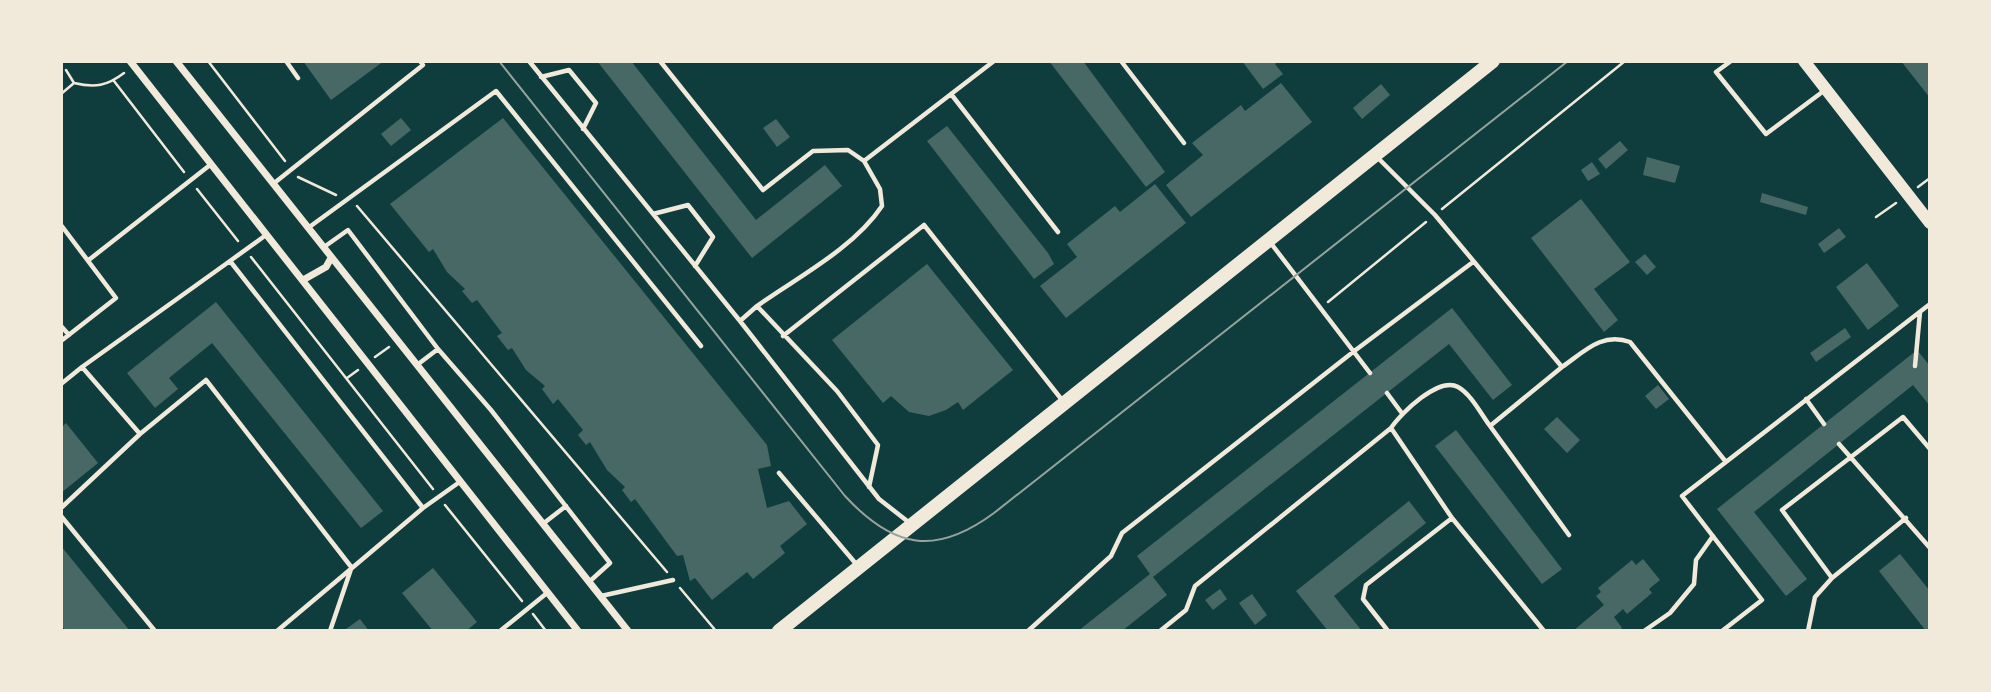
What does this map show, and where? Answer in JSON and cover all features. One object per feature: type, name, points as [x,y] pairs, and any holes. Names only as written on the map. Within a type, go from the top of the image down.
[{"type":"main road","points":[[779,631],[1493,61]]},
{"type":"street","points":[[130,61],[578,631]]},
{"type":"street","points":[[176,61],[628,631]]},
{"type":"street","points":[[1804,61],[1930,223]]},
{"type":"street","points":[[303,280],[326,267],[331,258]]},
{"type":"lane","points":[[286,61],[298,78]]},
{"type":"lane","points":[[272,184],[423,65],[420,61]]},
{"type":"lane","points":[[529,61],[740,321],[869,486],[888,508],[911,524]]},
{"type":"lane","points":[[660,61],[763,190],[813,150],[848,150],[864,161],[880,189],[882,206],[875,216],[837,249],[740,321]]},
{"type":"lane","points":[[864,161],[994,61]]},
{"type":"lane","points":[[1121,61],[1184,143]]},
{"type":"lane","points":[[1731,61],[1716,72],[1766,134],[1826,89]]},
{"type":"lane","points":[[541,77],[569,70],[596,103],[583,129]]},
{"type":"lane","points":[[308,229],[496,91],[701,346]]},
{"type":"lane","points":[[951,94],[1058,232]]},
{"type":"lane","points":[[1376,156],[1435,215],[1562,367]]},
{"type":"lane","points":[[90,259],[211,164]]},
{"type":"lane","points":[[653,214],[688,205],[713,237],[695,266]]},
{"type":"lane","points":[[61,225],[90,259],[116,298],[61,341]]},
{"type":"lane","points":[[783,336],[925,225],[1065,404]]},
{"type":"lane","points":[[323,248],[348,230],[438,349],[610,563],[589,582]]},
{"type":"lane","points":[[61,384],[266,234]]},
{"type":"lane","points":[[1269,242],[1370,373]]},
{"type":"lane","points":[[230,261],[423,508]]},
{"type":"lane","points":[[1028,631],[1111,556],[1122,533],[1353,352],[1474,262]]},
{"type":"lane","points":[[1722,631],[1762,600],[1682,496],[1930,304]]},
{"type":"lane","points":[[757,306],[837,391],[878,445],[869,486]]},
{"type":"lane","points":[[1915,366],[1920,312]]},
{"type":"lane","points":[[61,327],[69,335]]},
{"type":"lane","points":[[1490,426],[1562,367],[1602,339],[1615,337],[1630,342],[1726,462]]},
{"type":"lane","points":[[417,366],[438,349]]},
{"type":"lane","points":[[82,367],[140,434]]},
{"type":"lane","points":[[61,508],[140,434],[206,380],[352,568]]},
{"type":"lane","points":[[1160,631],[1186,610],[1195,586],[1391,428],[1402,412],[1442,385],[1454,385],[1462,389],[1569,535]]},
{"type":"lane","points":[[1387,393],[1402,412]]},
{"type":"lane","points":[[1806,399],[1824,425]]},
{"type":"lane","points":[[1832,578],[1782,510],[1903,417],[1930,449]]},
{"type":"lane","points":[[1391,428],[1452,517],[1544,631]]},
{"type":"lane","points":[[1839,444],[1930,548]]},
{"type":"lane","points":[[779,473],[858,566]]},
{"type":"lane","points":[[277,631],[423,508],[461,481]]},
{"type":"lane","points":[[543,524],[566,506]]},
{"type":"lane","points":[[61,516],[155,631]]},
{"type":"lane","points":[[1388,631],[1363,599],[1366,585],[1452,517]]},
{"type":"lane","points":[[1808,631],[1815,597],[1832,578],[1906,518]]},
{"type":"lane","points":[[1644,631],[1670,613],[1695,584],[1696,560],[1713,536]]},
{"type":"lane","points":[[330,631],[352,568]]},
{"type":"lane","points":[[600,597],[673,580]]},
{"type":"lane","points":[[500,631],[548,593]]},
{"type":"path","points":[[208,61],[300,179],[348,200],[363,213],[716,631]]},
{"type":"path","points":[[1320,308],[1625,61]]},
{"type":"path","points":[[66,70],[74,83]]},
{"type":"path","points":[[61,94],[74,83],[97,86],[124,73]]},
{"type":"path","points":[[114,80],[546,631]]},
{"type":"path","points":[[347,378],[397,341]]},
{"type":"building","points":[[303,61],[384,61],[331,100]]},
{"type":"building","points":[[597,61],[631,61],[756,220],[825,165],[842,186],[752,258]]},
{"type":"building","points":[[1049,61],[1083,61],[1165,172],[1146,187]]},
{"type":"building","points":[[1242,61],[1279,61],[1275,64],[1283,74],[1263,89]]},
{"type":"building","points":[[1901,61],[1930,61],[1930,98]]},
{"type":"building","points":[[1281,83],[1312,122],[1191,217],[1166,185],[1203,155],[1192,143],[1241,105],[1245,111]]},
{"type":"building","points":[[1381,84],[1390,95],[1362,119],[1353,108]]},
{"type":"building","points":[[401,118],[411,130],[391,146],[381,134]]},
{"type":"building","points":[[503,118],[767,445],[771,466],[758,469],[767,508],[789,501],[807,524],[780,546],[785,553],[753,579],[747,572],[712,600],[695,578],[690,581],[683,555],[677,556],[635,499],[631,502],[622,490],[625,487],[607,470],[590,442],[586,445],[578,435],[583,430],[558,399],[553,404],[542,389],[545,386],[526,370],[512,348],[508,350],[497,336],[502,333],[477,300],[472,303],[462,291],[465,289],[447,272],[433,249],[429,252],[390,204]]},
{"type":"building","points":[[776,119],[790,137],[777,147],[763,128]]},
{"type":"building","points":[[947,126],[1048,253],[1054,264],[1034,279],[927,141]]},
{"type":"building","points":[[1620,141],[1628,150],[1606,169],[1598,159]]},
{"type":"building","points":[[1647,157],[1680,166],[1675,183],[1643,175]]},
{"type":"building","points":[[1592,162],[1600,174],[1588,181],[1581,170]]},
{"type":"building","points":[[1155,184],[1186,223],[1066,318],[1040,286],[1077,257],[1067,244],[1115,206],[1120,212]]},
{"type":"building","points":[[1762,193],[1808,207],[1806,215],[1760,202]]},
{"type":"building","points":[[1581,199],[1630,262],[1594,289],[1618,320],[1604,332],[1531,238]]},
{"type":"building","points":[[1839,228],[1846,237],[1824,253],[1818,244]]},
{"type":"building","points":[[1645,254],[1656,267],[1647,275],[1635,262]]},
{"type":"building","points":[[1867,263],[1899,306],[1868,330],[1836,287]]},
{"type":"building","points":[[927,264],[1013,370],[963,410],[958,402],[929,416],[909,412],[891,396],[883,403],[832,340]]},
{"type":"building","points":[[216,302],[383,511],[361,528],[212,343],[169,378],[178,389],[155,408],[127,373]]},
{"type":"building","points":[[1452,308],[1512,385],[1493,400],[1449,344],[1153,577],[1167,595],[1122,631],[1078,631],[1150,574],[1137,556]]},
{"type":"building","points":[[1845,328],[1851,337],[1816,362],[1810,353]]},
{"type":"building","points":[[1917,350],[1930,366],[1930,406],[1913,385],[1754,512],[1807,579],[1786,596],[1717,509]]},
{"type":"building","points":[[1658,385],[1669,399],[1656,409],[1645,396]]},
{"type":"building","points":[[1557,417],[1580,440],[1567,453],[1544,429]]},
{"type":"building","points":[[66,423],[98,463],[61,493],[61,428]]},
{"type":"building","points":[[1456,430],[1562,569],[1542,584],[1435,446]]},
{"type":"building","points":[[1409,501],[1426,523],[1334,596],[1362,631],[1328,631],[1296,591]]},
{"type":"building","points":[[61,546],[130,631],[66,631],[61,625]]},
{"type":"building","points":[[1900,554],[1930,591],[1930,631],[1926,631],[1879,571]]},
{"type":"building","points":[[1643,559],[1660,580],[1649,589],[1652,593],[1627,614],[1623,609],[1614,617],[1622,628],[1619,631],[1573,631],[1604,605],[1596,596],[1601,592],[1598,588],[1632,560],[1636,565]]},
{"type":"building","points":[[433,568],[477,622],[466,631],[433,631],[402,593]]},
{"type":"building","points":[[1220,589],[1227,599],[1213,610],[1205,600]]},
{"type":"building","points":[[1252,594],[1267,615],[1255,625],[1239,603]]},
{"type":"building","points":[[360,619],[369,631],[347,631],[346,629]]},
{"type":"tram line","points":[[499,61],[845,496],[881,527],[898,536],[916,540],[953,536],[994,513],[1568,61]]}]
